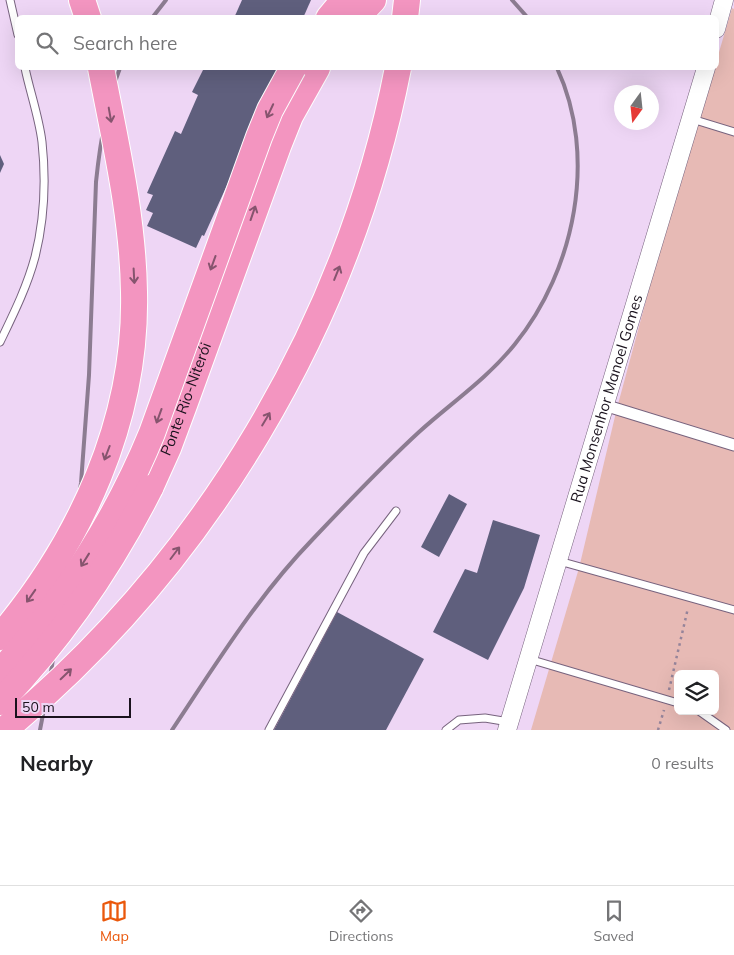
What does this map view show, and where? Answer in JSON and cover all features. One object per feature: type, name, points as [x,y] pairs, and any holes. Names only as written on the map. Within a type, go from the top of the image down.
[{"type":"highway","points":[[82,0],[87,15]]},
{"type":"highway","points":[[98,0],[99,15]]},
{"type":"highway","points":[[332,15],[344,0]]},
{"type":"highway","points":[[359,15],[373,0]]},
{"type":"highway","points":[[406,15],[407,0]]},
{"type":"highway","points":[[0,637],[56,559],[84,506],[115,433],[128,378],[134,321],[133,263],[126,210],[101,70]]},
{"type":"highway","name":"Ponte Rio-Niterói","points":[[0,672],[41,623],[74,578],[104,530],[131,480],[152,433],[259,137],[270,110],[292,70]]},
{"type":"highway","name":"Ponte Rio-Niterói","points":[[0,702],[51,644],[84,601],[129,529],[150,488],[168,448],[281,138],[294,108],[316,70]]},
{"type":"highway","points":[[4,730],[90,651],[138,599],[175,554],[206,511],[268,416],[319,316],[362,208],[379,150],[398,70]]},
{"type":"street","points":[[719,18],[724,0]]},
{"type":"street","name":"Rua Monsenhor Manoel Gomes","points":[[508,726],[705,70]]},
{"type":"street","points":[[604,404],[734,445]]},
{"type":"lane","points":[[10,0],[15,22]]},
{"type":"lane","points":[[0,342],[20,300],[35,257],[42,216],[44,179],[42,142],[25,70]]},
{"type":"lane","points":[[691,119],[734,132]]},
{"type":"lane","points":[[269,730],[364,553],[396,511]]},
{"type":"lane","points":[[559,561],[734,610]]},
{"type":"lane","points":[[528,659],[674,702]]},
{"type":"lane","points":[[705,715],[726,730]]},
{"type":"lane","points":[[446,730],[458,720],[485,718],[508,726]]},
{"type":"path","points":[[658,730],[667,700],[688,607]]},
{"type":"shaded area","points":[[732,8],[734,9],[734,730],[531,730],[579,568],[617,408],[658,256],[713,70],[719,70],[719,52]]},
{"type":"building","points":[[242,0],[311,0],[304,15],[235,15]]},
{"type":"building","points":[[203,70],[279,70],[204,236],[202,235],[196,248],[147,226],[153,213],[146,210],[153,195],[147,193],[175,131],[181,134],[198,95],[192,92]]},
{"type":"building","points":[[0,155],[4,164],[0,173]]},
{"type":"building","points":[[449,494],[467,504],[439,557],[421,547]]},
{"type":"building","points":[[493,520],[540,535],[524,588],[488,660],[433,632],[465,569],[477,573]]},
{"type":"building","points":[[337,612],[424,659],[386,730],[274,730]]},
{"type":"railway","points":[[154,15],[166,0]]},
{"type":"railway","points":[[512,0],[525,15]]},
{"type":"railway","points":[[40,730],[81,483],[89,375],[96,182],[104,124],[119,70]]},
{"type":"railway","points":[[172,730],[255,608],[292,562],[378,471],[431,421],[469,390],[504,357],[536,315],[553,282],[565,247],[574,211],[578,174],[576,138],[569,102],[558,70]]}]
